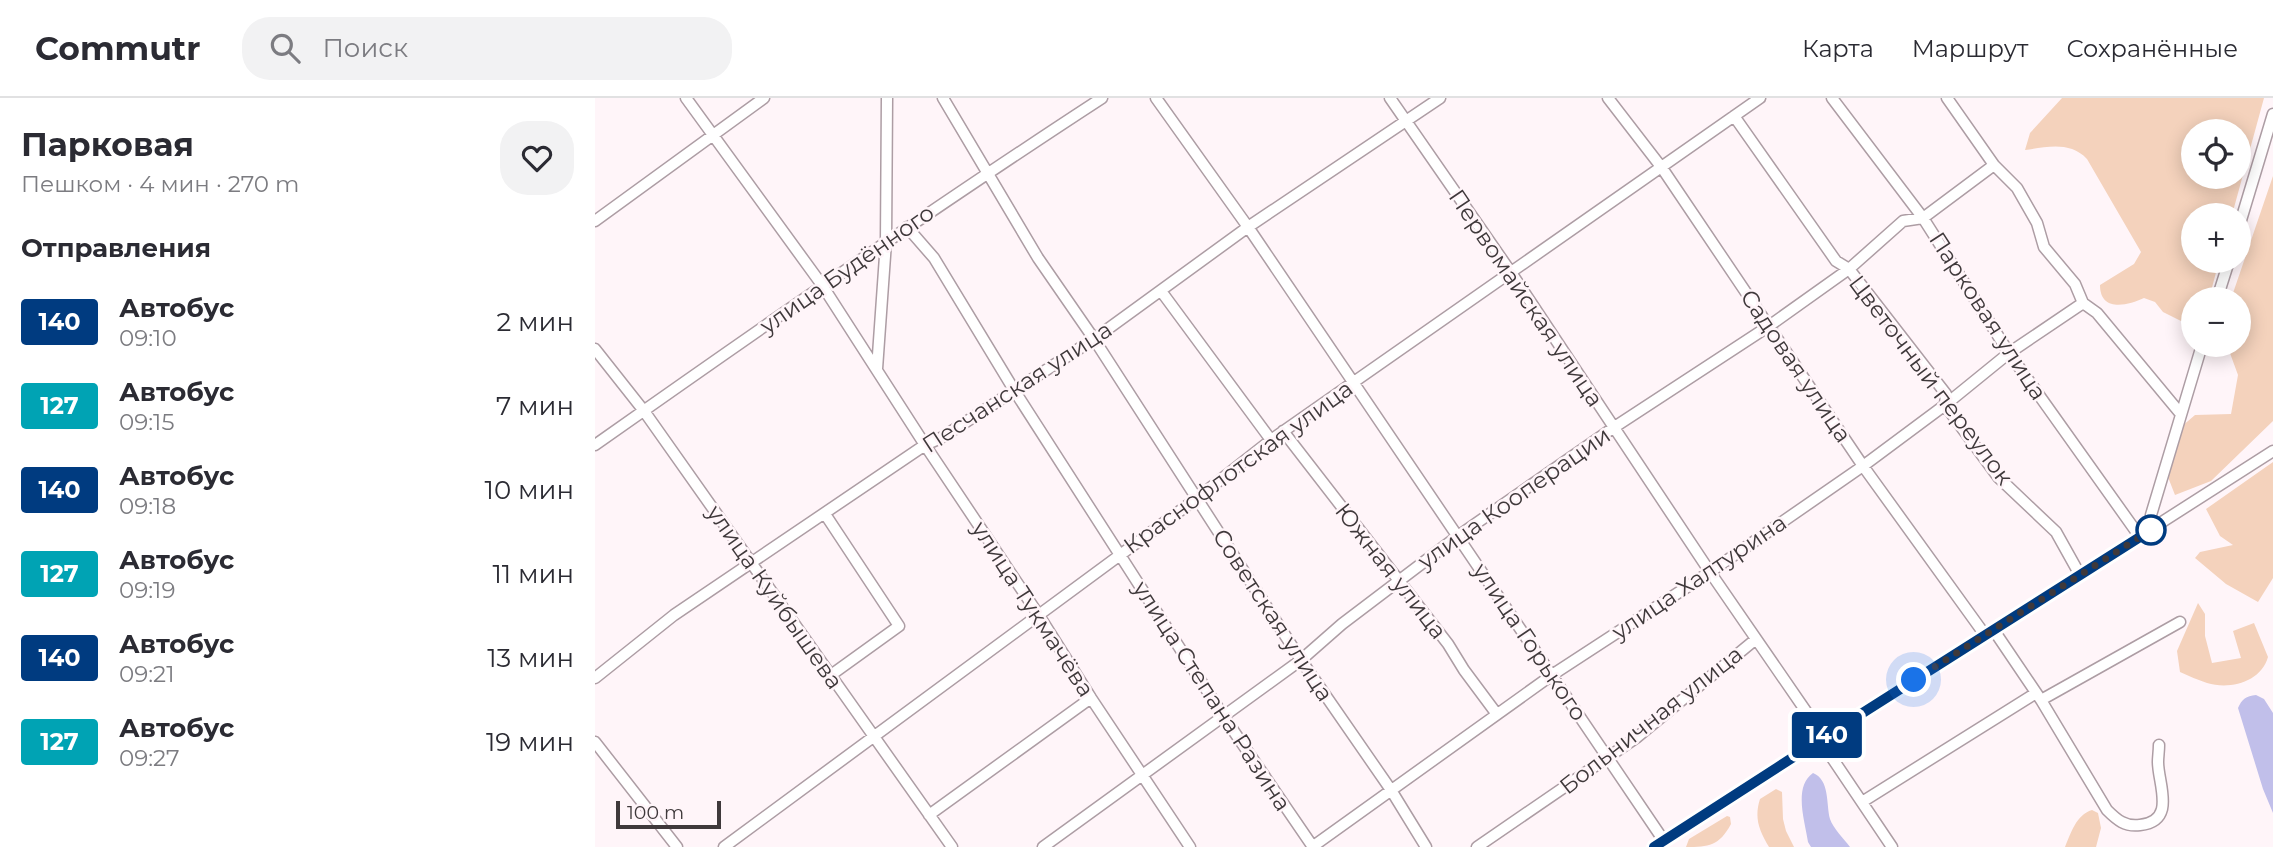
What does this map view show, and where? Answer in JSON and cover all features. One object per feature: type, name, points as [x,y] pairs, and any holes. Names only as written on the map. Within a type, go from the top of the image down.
[{"type":"street","name":"улица Тукмачёва","points":[[686,98],[822,285],[1188,846]]},
{"type":"street","points":[[595,221],[764,98]]},
{"type":"street","points":[[877,369],[886,242],[887,98]]},
{"type":"street","name":"Советская улица","points":[[943,98],[1038,258],[1094,339],[1301,660],[1391,790],[1426,847]]},
{"type":"street","name":"улица Будённого","points":[[595,445],[822,285],[1102,98]]},
{"type":"street","name":"улица Горького","points":[[1156,98],[1248,227],[1608,758],[1659,844]]},
{"type":"street","name":"Первомайская улица","points":[[1390,98],[1510,271],[1613,428],[1812,720],[1820,740],[1892,847]]},
{"type":"street","name":"Песчанская улица","points":[[595,678],[674,615],[925,445],[941,438],[1094,339],[1248,227],[1440,98]]},
{"type":"street","name":"Садовая улица","points":[[1608,98],[1662,168],[1863,466],[2038,697],[2107,810],[2117,820],[2128,825],[2143,825],[2157,818],[2164,792],[2158,763],[2159,746]]},
{"type":"street","name":"Краснофлотская улица","points":[[724,847],[1196,499],[1283,431],[1760,98]]},
{"type":"street","name":"Парковая улица","points":[[1832,98],[1923,218],[2008,353],[2140,537]]},
{"type":"street","points":[[1947,98],[1994,165],[2017,188],[2037,223],[2044,247],[2075,284],[2083,303],[2097,313],[2181,413]]},
{"type":"street","points":[[2246,203],[2273,114]]},
{"type":"street","name":"Цветочный переулок","points":[[1734,116],[1836,261],[1849,270],[1946,394],[1945,405],[1998,477],[2056,532],[2080,575]]},
{"type":"street","name":"улица Кооперации","points":[[1043,847],[1301,660],[1342,624],[1458,536],[1613,428],[1849,270],[1903,221],[1923,218],[1994,165]]},
{"type":"street","name":"улица Степана Разина","points":[[907,227],[934,258],[1014,390],[1119,554],[1224,717],[1313,847]]},
{"type":"street","points":[[1161,291],[1271,440]]},
{"type":"street","name":"улица Халтурина","points":[[1313,847],[1496,713],[1710,572],[1863,466],[1945,405],[2008,353],[2083,303]]},
{"type":"street","name":"улица Куйбышева","points":[[595,349],[644,411],[952,847]]},
{"type":"street","points":[[2151,530],[2151,515],[2198,357]]},
{"type":"street","name":"Южная улица","points":[[1283,431],[1448,644],[1496,713]]},
{"type":"street","points":[[1659,844],[2273,451]]},
{"type":"street","points":[[825,514],[899,626],[831,675]]},
{"type":"street","points":[[1862,802],[2038,697],[2180,622]]},
{"type":"street","name":"Больничная улица","points":[[1477,847],[1608,758],[1756,639]]},
{"type":"street","points":[[929,815],[1091,698]]},
{"type":"street","points":[[595,742],[677,847]]},
{"type":"shaded area","points":[[2062,98],[2264,98],[2251,146],[2251,119],[2181,119],[2181,189],[2239,189],[2235,203],[2181,203],[2181,273],[2216,273],[2212,287],[2181,287],[2181,321],[2163,312],[2155,302],[2144,298],[2123,305],[2104,300],[2100,285],[2134,264],[2141,252],[2087,159],[2066,147],[2025,150],[2030,133]]},
{"type":"shaded area","points":[[2273,176],[2273,421],[2211,481],[2175,495],[2166,472],[2181,427],[2195,415],[2231,414],[2238,375],[2231,357],[2251,357],[2251,287],[2235,287],[2240,273],[2251,273],[2251,240]]},
{"type":"shaded area","points":[[2273,462],[2273,578],[2258,602],[2226,584],[2195,558],[2200,552],[2233,545],[2220,536],[2206,509]]},
{"type":"shaded area","points":[[2198,603],[2205,614],[2205,636],[2212,663],[2241,658],[2233,631],[2254,623],[2268,657],[2259,673],[2243,682],[2216,685],[2180,672],[2177,651]]},
{"type":"shaded area","points":[[1776,789],[1782,792],[1783,819],[1794,847],[1769,847],[1760,829],[1757,812],[1760,799]]},
{"type":"shaded area","points":[[2092,810],[2098,813],[2101,828],[2096,847],[2065,847],[2078,820]]},
{"type":"shaded area","points":[[1727,816],[1730,817],[1731,824],[1718,841],[1707,846],[1686,847],[1689,839]]},
{"type":"water","points":[[2256,695],[2264,699],[2273,713],[2273,813],[2238,708],[2245,698]]},
{"type":"water","points":[[1813,773],[1825,786],[1831,822],[1850,847],[1811,847],[1808,842],[1802,795],[1807,779]]},
{"type":"bus line","name":"140","points":[[1654,847],[2151,530]]},
{"type":"route","points":[[1914,680],[2151,530]]}]
